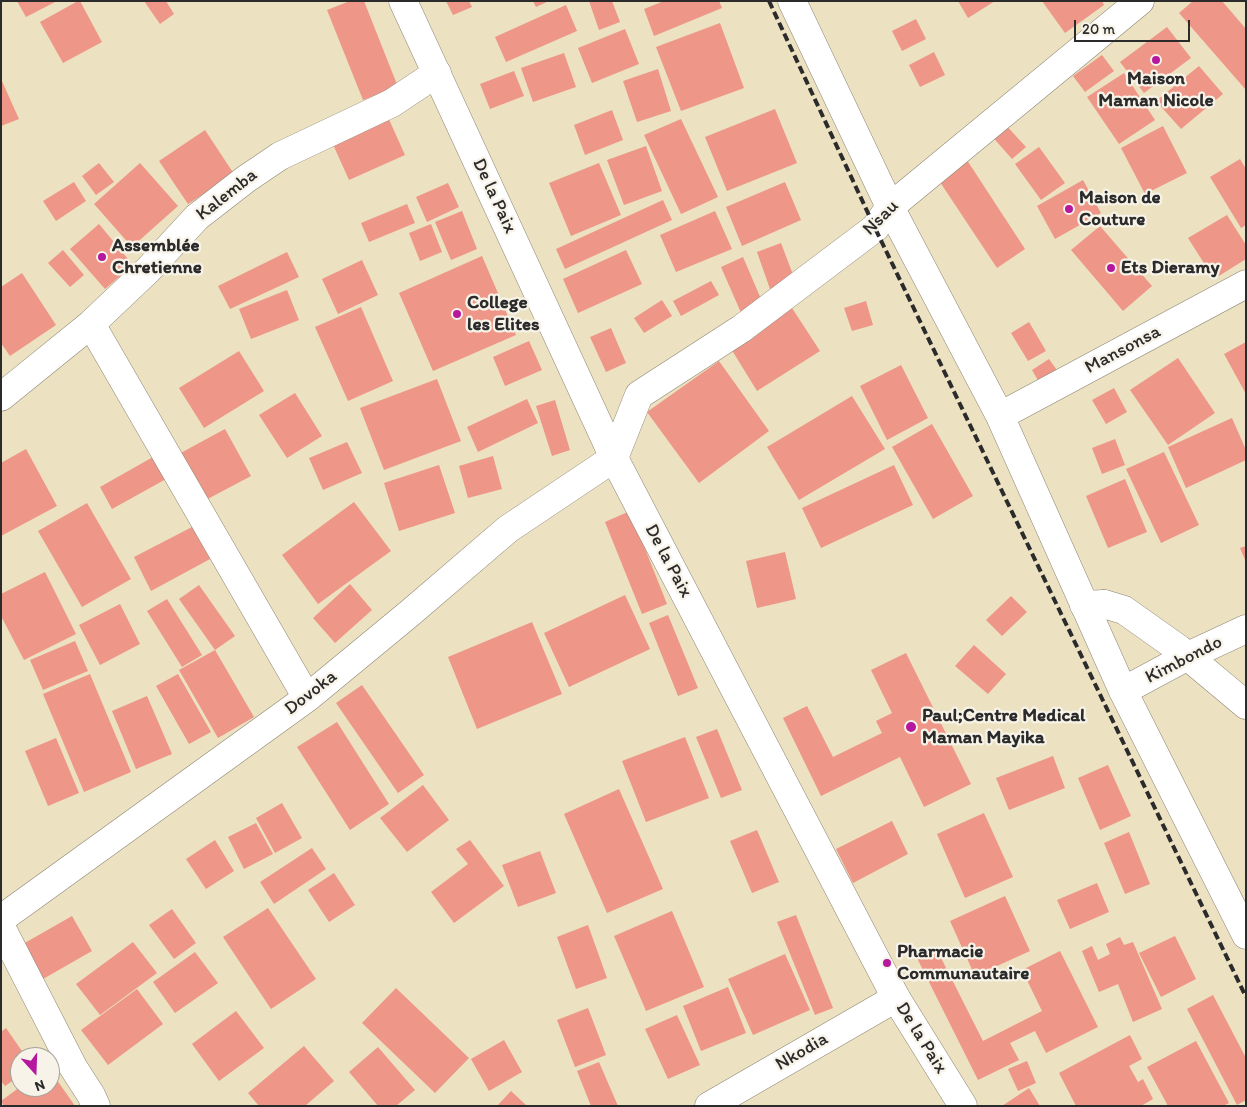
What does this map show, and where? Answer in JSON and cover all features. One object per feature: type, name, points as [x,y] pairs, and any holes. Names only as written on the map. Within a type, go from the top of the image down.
[{"type":"street","name":"De la Paix","points":[[404,1],[614,458],[896,998],[963,1106]]},
{"type":"street","points":[[792,1],[890,207],[1000,416],[1094,605],[1122,691],[1246,935]]},
{"type":"street","name":"Nsau","points":[[614,458],[639,395],[741,330],[875,228],[890,207],[1140,1]]},
{"type":"street","name":"Kalemba","points":[[1,398],[91,324],[148,270],[197,217],[246,179],[280,156],[392,103],[438,73]]},
{"type":"street","name":"Mansonsa","points":[[1000,416],[1246,284]]},
{"type":"street","points":[[91,324],[307,698]]},
{"type":"street","name":"Dovoka","points":[[1,918],[307,698],[508,529],[614,458]]},
{"type":"street","points":[[1094,605],[1124,610],[1188,656],[1246,705]]},
{"type":"street","name":"Kimbondo","points":[[1122,691],[1188,656],[1246,629]]},
{"type":"street","points":[[1,927],[73,1067],[96,1106]]},
{"type":"street","name":"Nkodia","points":[[709,1106],[896,998]]},
{"type":"building","points":[[17,1],[57,1],[26,17]]},
{"type":"building","points":[[80,1],[102,42],[63,63],[40,22]]},
{"type":"building","points":[[144,1],[166,1],[174,14],[160,24]]},
{"type":"building","points":[[350,1],[364,1],[398,87],[363,100],[327,10]]},
{"type":"building","points":[[446,1],[469,1],[472,7],[453,15]]},
{"type":"building","points":[[533,1],[549,1],[536,7]]},
{"type":"building","points":[[589,1],[612,1],[620,22],[599,30]]},
{"type":"building","points":[[664,1],[719,1],[722,8],[654,36],[644,9]]},
{"type":"building","points":[[958,1],[995,1],[968,18]]},
{"type":"building","points":[[1042,1],[1102,1],[1104,5],[1065,33]]},
{"type":"building","points":[[1193,1],[1222,1],[1246,29],[1246,90],[1179,13]]},
{"type":"building","points":[[566,5],[577,31],[506,62],[495,37]]},
{"type":"building","points":[[916,19],[926,39],[902,51],[892,31]]},
{"type":"building","points":[[720,23],[744,88],[681,111],[656,47]]},
{"type":"building","name":"Maison Maman Nicole","points":[[1167,27],[1191,58],[1144,93],[1120,62]]},
{"type":"building","points":[[625,29],[639,64],[592,83],[578,48]]},
{"type":"building","points":[[934,52],[945,75],[920,87],[909,65]]},
{"type":"building","points":[[564,53],[576,87],[533,102],[521,68]]},
{"type":"building","points":[[1102,55],[1114,71],[1085,92],[1073,76]]},
{"type":"building","points":[[1199,66],[1223,94],[1181,129],[1156,101]]},
{"type":"building","points":[[658,69],[671,111],[637,122],[623,81]]},
{"type":"building","points":[[514,71],[524,96],[490,109],[480,84]]},
{"type":"building","points":[[1124,73],[1155,120],[1119,144],[1087,97]]},
{"type":"building","points":[[1,79],[19,119],[1,126]]},
{"type":"building","points":[[775,109],[797,163],[727,191],[705,137]]},
{"type":"building","points":[[612,110],[623,140],[585,155],[574,125]]},
{"type":"building","points":[[387,115],[405,155],[349,180],[331,140]]},
{"type":"building","points":[[681,119],[718,197],[681,214],[644,135]]},
{"type":"building","points":[[1003,122],[1026,147],[1012,159],[990,134]]},
{"type":"building","points":[[1163,126],[1187,173],[1145,194],[1121,148]]},
{"type":"building","points":[[205,130],[234,174],[188,204],[159,161]]},
{"type":"building","points":[[646,146],[662,191],[624,205],[607,160]]},
{"type":"building","points":[[1039,147],[1065,183],[1041,200],[1015,164]]},
{"type":"building","points":[[963,154],[1025,249],[997,268],[934,173]]},
{"type":"building","points":[[1240,159],[1246,169],[1246,225],[1241,228],[1210,177]]},
{"type":"building","points":[[99,163],[114,182],[96,195],[82,176]]},
{"type":"building","points":[[140,163],[178,206],[132,247],[94,204]]},
{"type":"building","points":[[599,163],[621,215],[571,236],[549,183]]},
{"type":"building","name":"Maison de Couture","points":[[1083,180],[1101,213],[1055,239],[1037,206]]},
{"type":"building","points":[[74,182],[86,201],[56,221],[43,201]]},
{"type":"building","points":[[785,182],[801,220],[742,246],[726,207]]},
{"type":"building","points":[[448,183],[459,207],[427,222],[416,197]]},
{"type":"building","points":[[663,200],[672,220],[565,269],[556,249]]},
{"type":"building","points":[[407,204],[415,223],[369,242],[361,223]]},
{"type":"building","points":[[462,211],[477,249],[451,260],[435,222]]},
{"type":"building","points":[[715,211],[732,249],[676,272],[660,235]]},
{"type":"building","points":[[1227,215],[1246,245],[1246,259],[1214,279],[1188,238]]},
{"type":"building","name":"Assemblée Chretienne","points":[[99,224],[133,265],[105,289],[70,249]]},
{"type":"building","points":[[431,224],[442,252],[420,261],[409,233]]},
{"type":"building","name":"Ets Dieramy","points":[[1100,226],[1152,286],[1123,311],[1071,250]]},
{"type":"building","points":[[781,243],[795,280],[770,289],[757,252]]},
{"type":"building","points":[[63,250],[84,275],[70,287],[48,263]]},
{"type":"building","points":[[626,250],[642,284],[578,313],[563,279]]},
{"type":"building","points":[[287,252],[299,277],[230,309],[218,286]]},
{"type":"building","name":"College les Elites","points":[[482,256],[516,335],[433,371],[399,293]]},
{"type":"building","points":[[743,257],[764,306],[742,315],[721,267]]},
{"type":"building","points":[[362,260],[378,295],[338,314],[322,279]]},
{"type":"building","points":[[22,273],[56,325],[10,356],[1,343],[1,287]]},
{"type":"building","points":[[711,281],[719,295],[681,316],[673,301]]},
{"type":"building","points":[[287,290],[299,320],[251,339],[239,309]]},
{"type":"building","points":[[662,300],[672,316],[644,333],[634,318]]},
{"type":"building","points":[[866,301],[873,325],[852,331],[844,308]]},
{"type":"building","points":[[361,307],[393,381],[348,401],[315,327]]},
{"type":"building","points":[[792,308],[820,351],[757,391],[730,347]]},
{"type":"building","points":[[1029,322],[1046,351],[1028,361],[1011,333]]},
{"type":"building","points":[[611,328],[626,363],[606,372],[590,337]]},
{"type":"building","points":[[529,341],[542,370],[505,386],[493,357]]},
{"type":"building","points":[[1246,342],[1246,394],[1224,354]]},
{"type":"building","points":[[239,351],[264,391],[204,428],[179,388]]},
{"type":"building","points":[[1178,358],[1215,413],[1168,445],[1130,390]]},
{"type":"building","points":[[1049,359],[1059,373],[1040,384],[1032,370]]},
{"type":"building","points":[[719,361],[769,431],[699,483],[647,412]]},
{"type":"building","points":[[901,365],[928,418],[887,440],[860,386]]},
{"type":"building","points":[[437,379],[461,441],[384,470],[360,408]]},
{"type":"building","points":[[1114,388],[1127,412],[1106,424],[1092,400]]},
{"type":"building","points":[[295,393],[322,436],[287,458],[259,415]]},
{"type":"building","points":[[852,396],[885,449],[799,500],[767,447]]},
{"type":"building","points":[[527,399],[538,423],[478,452],[467,427]]},
{"type":"building","points":[[555,400],[570,450],[552,456],[536,406]]},
{"type":"building","points":[[1232,418],[1246,450],[1246,460],[1186,488],[1168,447]]},
{"type":"building","points":[[932,424],[973,496],[933,519],[892,447]]},
{"type":"building","points":[[225,429],[251,476],[202,502],[177,455]]},
{"type":"building","points":[[1115,439],[1125,465],[1102,474],[1092,448]]},
{"type":"building","points":[[347,442],[362,473],[323,490],[309,458]]},
{"type":"building","points":[[26,449],[57,506],[1,536],[1,463]]},
{"type":"building","points":[[1164,452],[1199,525],[1161,543],[1126,469]]},
{"type":"building","points":[[493,456],[502,489],[468,498],[459,466]]},
{"type":"building","points":[[153,457],[166,479],[112,509],[100,487]]},
{"type":"building","points":[[439,465],[455,513],[399,531],[384,483]]},
{"type":"building","points":[[894,465],[913,505],[821,548],[802,508]]},
{"type":"building","points":[[1125,479],[1147,532],[1108,548],[1086,496]]},
{"type":"building","points":[[354,502],[391,551],[318,604],[282,555]]},
{"type":"building","points":[[87,503],[131,579],[82,607],[38,531]]},
{"type":"building","points":[[630,511],[667,604],[642,614],[605,522]]},
{"type":"building","points":[[192,527],[210,559],[151,591],[134,557]]},
{"type":"building","points":[[1246,546],[1246,562],[1240,548]]},
{"type":"building","points":[[785,552],[796,599],[757,608],[746,561]]},
{"type":"building","points":[[45,572],[76,634],[24,660],[1,616],[1,594]]},
{"type":"building","points":[[350,584],[372,610],[335,643],[313,618]]},
{"type":"building","points":[[199,585],[235,636],[215,650],[179,599]]},
{"type":"building","points":[[625,595],[650,649],[569,687],[544,633]]},
{"type":"building","points":[[1011,596],[1027,612],[1002,636],[986,620]]},
{"type":"building","points":[[167,599],[202,655],[182,667],[147,611]]},
{"type":"building","points":[[120,604],[140,644],[100,665],[79,625]]},
{"type":"building","points":[[668,615],[698,688],[678,696],[649,623]]},
{"type":"building","points":[[532,622],[562,694],[477,729],[448,657]]},
{"type":"building","points":[[75,641],[88,671],[43,690],[30,660]]},
{"type":"building","points":[[974,645],[1006,674],[988,694],[955,666]]},
{"type":"building","points":[[215,650],[254,717],[218,738],[179,670]]},
{"type":"building","name":"Paul;Centre Medical Maman Mayika","points":[[906,653],[971,784],[924,807],[900,757],[821,796],[783,718],[807,706],[833,757],[882,733],[876,721],[892,713],[871,670]]},
{"type":"building","points":[[90,674],[131,772],[84,792],[43,694]]},
{"type":"building","points":[[178,674],[211,732],[189,744],[156,686]]},
{"type":"building","points":[[362,685],[424,775],[398,793],[336,703]]},
{"type":"building","points":[[147,696],[172,754],[136,769],[112,711]]},
{"type":"building","points":[[337,722],[389,804],[350,830],[297,747]]},
{"type":"building","points":[[717,729],[742,790],[721,798],[696,737]]},
{"type":"building","points":[[685,737],[709,798],[646,822],[622,761]]},
{"type":"building","points":[[56,738],[79,793],[48,806],[25,751]]},
{"type":"building","points":[[1053,756],[1065,788],[1009,810],[996,778]]},
{"type":"building","points":[[1108,765],[1131,816],[1100,830],[1078,778]]},
{"type":"building","points":[[423,785],[449,820],[407,852],[380,818]]},
{"type":"building","points":[[619,789],[663,889],[607,913],[564,814]]},
{"type":"building","points":[[282,803],[302,838],[275,853],[256,818]]},
{"type":"building","points":[[984,813],[1013,877],[965,898],[937,834]]},
{"type":"building","points":[[892,821],[908,854],[853,883],[836,849]]},
{"type":"building","points":[[256,823],[273,854],[244,869],[228,837]]},
{"type":"building","points":[[757,830],[779,882],[752,893],[730,841]]},
{"type":"building","points":[[1129,832],[1150,884],[1125,894],[1104,843]]},
{"type":"building","points":[[215,840],[234,871],[206,889],[186,859]]},
{"type":"building","points":[[470,840],[504,886],[454,923],[431,892],[468,864],[456,849]]},
{"type":"building","points":[[312,848],[326,869],[274,904],[260,882]]},
{"type":"building","points":[[540,851],[556,893],[518,907],[502,865]]},
{"type":"building","points":[[334,873],[355,905],[329,922],[308,890]]},
{"type":"building","points":[[1097,883],[1109,912],[1070,929],[1057,900]]},
{"type":"building","points":[[1005,896],[1030,951],[975,976],[950,921]]},
{"type":"building","points":[[268,908],[316,979],[271,1009],[223,937]]},
{"type":"building","points":[[172,909],[196,943],[174,959],[149,925]]},
{"type":"building","points":[[672,911],[704,987],[646,1011],[614,936]]},
{"type":"building","points":[[796,915],[833,1008],[815,1015],[777,922]]},
{"type":"building","points":[[72,916],[92,951],[43,979],[23,944]]},
{"type":"building","points":[[588,925],[607,978],[576,989],[557,937]]},
{"type":"building","points":[[1175,936],[1196,979],[1161,997],[1139,953]]},
{"type":"building","points":[[1120,937],[1124,945],[1133,942],[1162,1009],[1133,1022],[1118,984],[1099,992],[1082,951],[1092,946],[1098,960],[1110,954],[1106,944]]},
{"type":"building","points":[[133,942],[157,973],[100,1015],[76,984]]},
{"type":"building","points":[[936,948],[983,1041],[1042,1011],[1022,970],[1060,951],[1098,1027],[1046,1053],[1035,1031],[1010,1043],[1019,1060],[978,1080],[917,958]]},
{"type":"building","points":[[195,952],[218,983],[175,1013],[153,982]]},
{"type":"building","points":[[785,954],[810,1010],[753,1035],[728,979]]},
{"type":"building","points":[[728,987],[746,1033],[701,1051],[683,1006]]},
{"type":"building","points":[[396,988],[469,1058],[435,1093],[362,1023]]},
{"type":"building","points":[[137,989],[163,1024],[108,1065],[81,1030]]},
{"type":"building","points":[[1213,995],[1246,1058],[1246,1100],[1237,1105],[1187,1009]]},
{"type":"building","points":[[588,1008],[606,1055],[575,1067],[557,1020]]},
{"type":"building","points":[[236,1011],[264,1048],[219,1081],[192,1044]]},
{"type":"building","points":[[677,1015],[700,1065],[668,1079],[645,1029]]},
{"type":"building","points":[[6,1028],[19,1047],[10,1047],[10,1083],[5,1086],[1,1081],[1,1032]]},
{"type":"building","points":[[1130,1035],[1142,1059],[1129,1066],[1138,1082],[1143,1079],[1153,1099],[1141,1106],[1076,1106],[1059,1073]]},
{"type":"building","points":[[504,1040],[522,1072],[489,1091],[471,1059]]},
{"type":"building","points":[[1196,1041],[1229,1103],[1223,1106],[1168,1106],[1147,1067]]},
{"type":"building","points":[[304,1046],[334,1081],[305,1106],[259,1106],[248,1093]]},
{"type":"building","points":[[378,1047],[415,1090],[396,1106],[378,1106],[349,1072]]},
{"type":"building","points":[[1027,1061],[1036,1083],[1018,1091],[1008,1069]]},
{"type":"building","points":[[599,1062],[618,1106],[591,1106],[577,1071]]},
{"type":"building","points":[[60,1084],[75,1106],[4,1106],[1,1101],[10,1094],[10,1097],[60,1097]]},
{"type":"building","points":[[1029,1088],[1040,1106],[1002,1106]]},
{"type":"building","points":[[511,1091],[527,1106],[497,1106]]},
{"type":"railway","points":[[769,1],[875,228],[1246,997]]},
{"type":"place","name":"Maison Maman Nicole","points":[[1156,60]]},
{"type":"place","name":"Maison de Couture","points":[[1069,209]]},
{"type":"place","name":"Assemblée Chretienne","points":[[102,257]]},
{"type":"place","name":"Ets Dieramy","points":[[1111,268]]},
{"type":"place","name":"College les Elites","points":[[457,314]]},
{"type":"place","name":"Paul;Centre Medical Maman Mayika","points":[[911,727]]},
{"type":"place","name":"Pharmacie Communautaire","points":[[887,963]]}]
